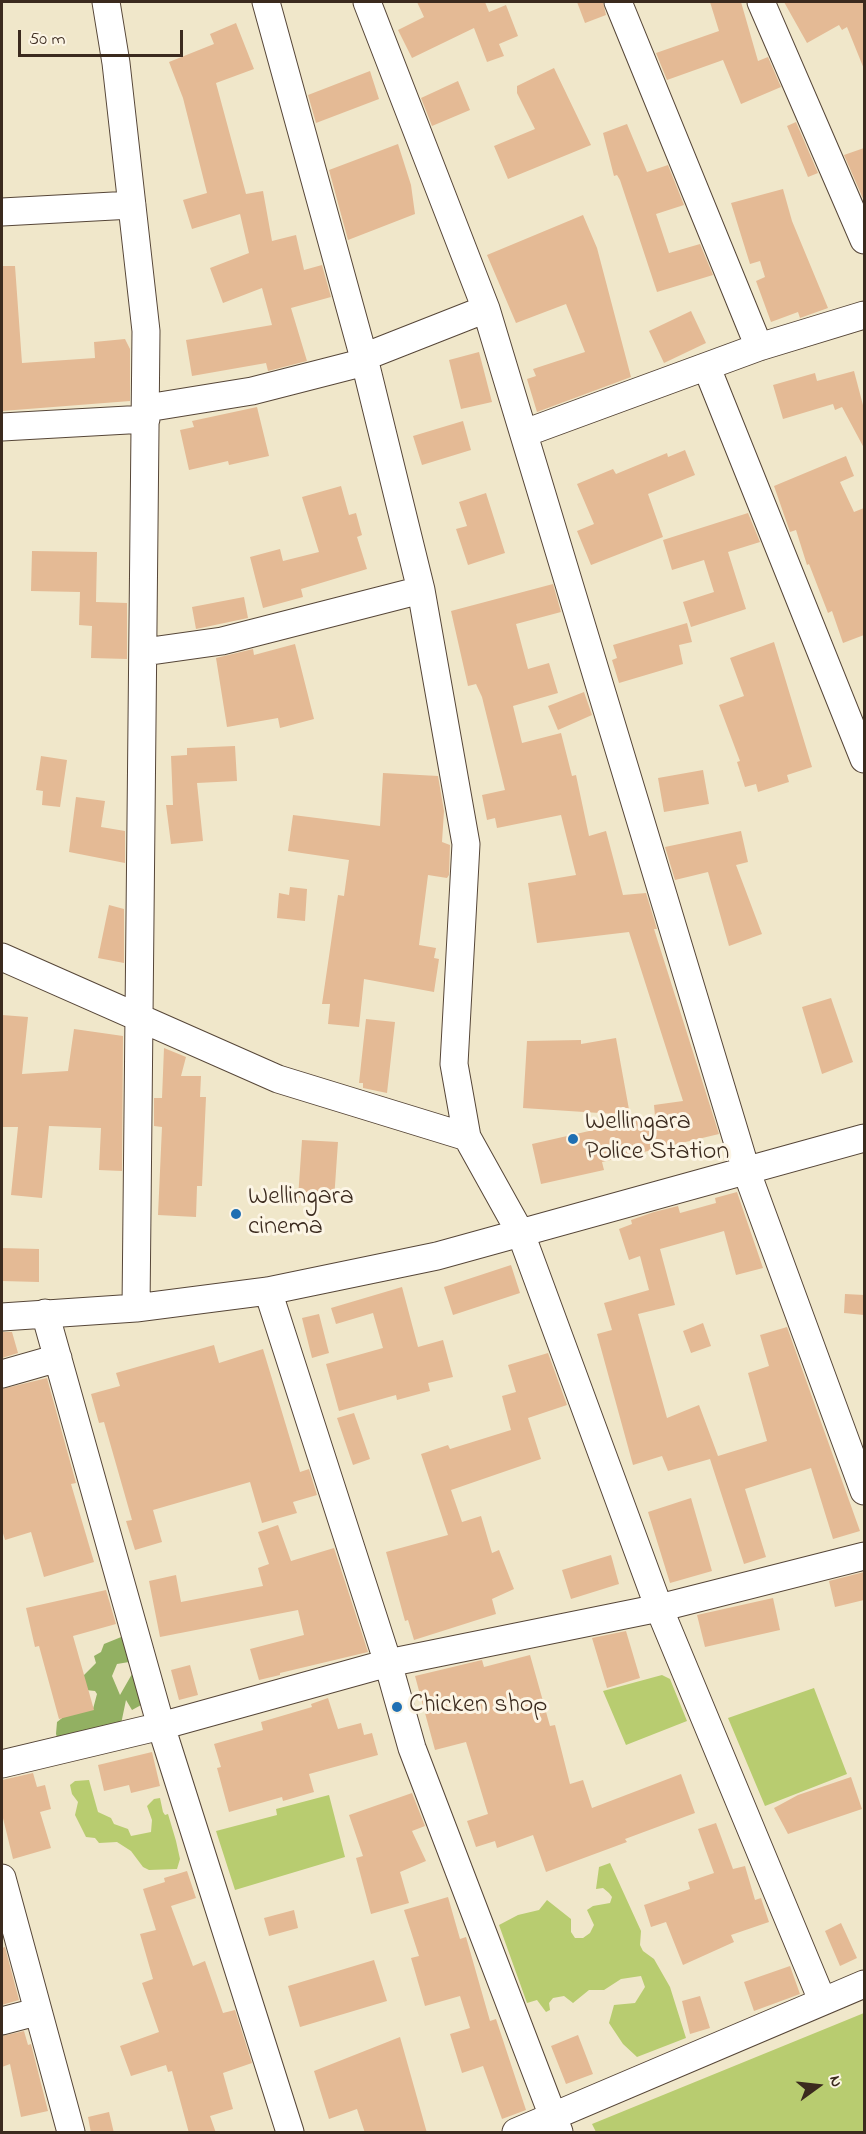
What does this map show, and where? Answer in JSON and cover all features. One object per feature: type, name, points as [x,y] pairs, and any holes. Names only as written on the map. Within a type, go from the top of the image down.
[{"type":"street","points":[[106,2],[116,63],[146,331],[141,1021],[136,1308]]},
{"type":"street","points":[[266,2],[364,360],[421,590],[466,844],[454,1064],[467,1137],[521,1234],[659,1608],[822,2000]]},
{"type":"street","points":[[367,2],[486,309],[746,1170],[864,1491]]},
{"type":"street","points":[[618,2],[759,347]]},
{"type":"street","points":[[761,2],[864,240]]},
{"type":"street","points":[[2,212],[132,205]]},
{"type":"street","points":[[2,427],[146,413],[252,391],[364,360],[486,309]]},
{"type":"street","points":[[525,433],[759,347],[864,315]]},
{"type":"street","points":[[707,368],[864,759]]},
{"type":"street","points":[[144,652],[222,641],[421,590]]},
{"type":"street","points":[[2,957],[141,1021],[278,1079],[467,1137]]},
{"type":"street","points":[[2,1317],[136,1308],[268,1292],[437,1256],[864,1138]]},
{"type":"street","points":[[268,1292],[388,1663],[412,1748],[556,2126]]},
{"type":"street","points":[[45,1313],[161,1726],[290,2133]]},
{"type":"street","points":[[2,1374],[58,1358]]},
{"type":"street","points":[[2,1764],[161,1726],[388,1663],[659,1608],[864,1556]]},
{"type":"street","points":[[2,1878],[70,2133]]},
{"type":"street","points":[[516,2133],[556,2126],[582,2104],[864,1984]]},
{"type":"street","points":[[2,2021],[36,2012]]},
{"type":"green space","points":[[131,1633],[129,1662],[117,1664],[112,1676],[120,1695],[132,1674],[140,1673],[143,1704],[132,1710],[126,1700],[121,1724],[114,1727],[106,1725],[62,1753],[56,1734],[57,1722],[66,1715],[93,1709],[97,1694],[95,1691],[86,1690],[82,1683],[84,1675],[96,1663],[94,1656],[101,1652],[104,1644]]},
{"type":"green space","points":[[662,1675],[670,1679],[687,1721],[626,1745],[603,1691]]},
{"type":"green space","points":[[814,1688],[847,1774],[765,1806],[728,1718]]},
{"type":"green space","points":[[89,1780],[98,1812],[111,1818],[114,1824],[128,1829],[131,1836],[151,1832],[152,1820],[147,1806],[154,1799],[160,1798],[163,1812],[165,1815],[168,1814],[176,1841],[180,1859],[177,1869],[149,1870],[143,1867],[131,1851],[117,1842],[99,1843],[95,1838],[86,1837],[75,1815],[78,1802],[72,1794],[70,1785],[75,1781]]},
{"type":"green space","points":[[329,1795],[345,1857],[235,1890],[216,1831],[277,1815],[276,1809]]},
{"type":"green space","points":[[610,1863],[641,1931],[640,1945],[643,1951],[654,1959],[670,1987],[686,2038],[637,2057],[623,2044],[609,2023],[614,2005],[635,2003],[645,1987],[641,1976],[621,1979],[604,1990],[589,1990],[573,2003],[564,1996],[553,1998],[549,2003],[550,2010],[546,2012],[537,2000],[527,2003],[499,1925],[518,1915],[539,1910],[547,1900],[571,1919],[571,1932],[575,1938],[583,1938],[590,1933],[594,1925],[587,1910],[593,1906],[610,1903],[612,1897],[609,1893],[603,1888],[596,1889],[599,1867]]},
{"type":"green space","points":[[864,2013],[864,2132],[596,2132],[592,2124]]},
{"type":"building","points":[[417,2],[485,2],[489,12],[506,5],[518,36],[499,44],[504,56],[487,62],[474,28],[412,58],[398,30],[424,17]]},
{"type":"building","points":[[577,2],[603,2],[606,15],[585,23]]},
{"type":"building","points":[[710,2],[741,2],[758,61],[768,57],[781,87],[741,104],[723,60],[667,80],[656,53],[719,31]]},
{"type":"building","points":[[784,2],[864,2],[864,69],[847,27],[842,30],[839,25],[807,43]]},
{"type":"building","points":[[236,23],[254,69],[216,83],[246,194],[263,191],[272,241],[296,235],[304,270],[322,265],[331,297],[291,308],[307,361],[268,371],[266,363],[192,376],[186,340],[272,325],[262,288],[223,303],[210,268],[249,253],[240,214],[192,229],[183,200],[207,193],[183,98],[169,62],[214,44],[210,34]]},
{"type":"building","points":[[554,68],[591,145],[508,179],[494,146],[535,129],[517,93],[517,86]]},
{"type":"building","points":[[370,71],[379,99],[316,123],[308,95]]},
{"type":"building","points":[[458,81],[470,110],[432,126],[421,98]]},
{"type":"building","points":[[796,122],[818,173],[808,177],[787,126]]},
{"type":"building","points":[[627,124],[647,172],[668,165],[684,205],[656,214],[669,253],[700,244],[713,275],[657,292],[620,180],[617,175],[614,176],[603,133]]},
{"type":"building","points":[[398,144],[411,185],[415,214],[348,240],[329,170]]},
{"type":"building","points":[[864,148],[864,201],[844,155]]},
{"type":"building","points":[[783,189],[792,221],[828,308],[800,318],[798,312],[771,322],[756,281],[765,277],[760,261],[750,264],[731,203]]},
{"type":"building","points":[[583,215],[597,248],[631,377],[537,412],[527,379],[536,376],[533,369],[585,352],[566,304],[516,323],[487,255]]},
{"type":"building","points":[[2,266],[15,266],[22,363],[95,358],[94,342],[125,339],[130,349],[130,401],[2,411]]},
{"type":"building","points":[[691,311],[706,343],[664,363],[649,331]]},
{"type":"building","points":[[479,352],[492,402],[461,409],[449,360]]},
{"type":"building","points":[[854,371],[864,409],[864,448],[842,407],[835,410],[833,404],[783,419],[773,385],[815,373],[817,381]]},
{"type":"building","points":[[257,407],[269,456],[229,465],[228,461],[189,470],[180,430],[194,427],[192,421]]},
{"type":"building","points":[[463,421],[471,450],[422,465],[413,436]]},
{"type":"building","points":[[685,450],[695,475],[648,494],[663,537],[591,565],[577,531],[594,524],[577,484],[613,469],[616,474],[667,453],[668,457]]},
{"type":"building","points":[[846,456],[854,476],[840,482],[854,512],[864,508],[864,635],[843,643],[832,611],[828,613],[809,564],[807,565],[796,530],[790,532],[774,486]]},
{"type":"building","points":[[341,486],[349,515],[356,513],[362,535],[357,537],[367,569],[301,589],[303,597],[263,608],[250,557],[280,549],[283,561],[319,552],[302,497]]},
{"type":"building","points":[[486,493],[505,553],[468,565],[456,529],[467,526],[459,502]]},
{"type":"building","points":[[748,513],[760,542],[728,552],[746,609],[691,627],[683,602],[714,592],[704,560],[672,570],[663,540]]},
{"type":"building","points":[[32,551],[97,552],[96,602],[127,603],[127,659],[91,658],[92,626],[79,625],[80,592],[31,591]]},
{"type":"building","points":[[553,584],[561,612],[516,624],[528,669],[549,663],[558,693],[513,706],[522,743],[561,733],[572,776],[576,775],[589,836],[606,831],[623,895],[646,893],[657,929],[654,929],[719,1134],[602,1162],[604,1170],[541,1184],[532,1144],[655,1116],[654,1105],[683,1101],[629,932],[537,943],[528,883],[576,875],[561,815],[497,828],[495,818],[487,820],[482,795],[505,790],[482,697],[476,684],[468,686],[451,611]]},
{"type":"building","points":[[244,597],[248,618],[196,629],[192,607]]},
{"type":"building","points":[[687,623],[692,642],[679,645],[683,664],[619,683],[612,660],[617,658],[613,645]]},
{"type":"building","points":[[774,642],[812,767],[787,775],[789,782],[758,792],[756,784],[745,787],[737,762],[740,761],[719,705],[744,696],[730,658]]},
{"type":"building","points":[[295,644],[314,719],[280,728],[278,718],[227,727],[216,658],[253,649],[254,655]]},
{"type":"building","points":[[584,692],[592,715],[558,730],[548,706]]},
{"type":"building","points":[[235,746],[237,781],[197,783],[203,841],[171,844],[166,805],[173,805],[171,756],[187,755],[187,748]]},
{"type":"building","points":[[41,756],[67,760],[60,807],[42,805],[43,791],[36,790]]},
{"type":"building","points":[[703,770],[709,804],[664,812],[658,778]]},
{"type":"building","points":[[383,773],[438,776],[444,811],[442,842],[450,845],[449,875],[447,878],[428,875],[419,945],[436,948],[434,958],[439,959],[434,992],[364,979],[359,1027],[328,1024],[330,1004],[322,1004],[338,895],[344,896],[349,860],[288,851],[293,815],[380,826]]},
{"type":"building","points":[[76,797],[105,801],[101,827],[125,831],[125,863],[69,852]]},
{"type":"building","points":[[741,831],[748,862],[736,865],[762,934],[729,946],[708,872],[675,880],[665,847]]},
{"type":"building","points":[[290,887],[307,889],[305,921],[277,918],[279,893],[289,895]]},
{"type":"building","points":[[109,905],[124,909],[124,963],[98,958]]},
{"type":"building","points":[[831,998],[853,1062],[822,1074],[802,1007]]},
{"type":"building","points":[[2,1015],[28,1017],[22,1074],[68,1071],[74,1029],[123,1036],[122,1171],[99,1170],[101,1128],[49,1126],[42,1198],[11,1195],[18,1127],[2,1127]]},
{"type":"building","points":[[366,1019],[395,1022],[387,1093],[363,1088],[363,1083],[359,1083]]},
{"type":"building","points":[[616,1038],[630,1115],[523,1108],[527,1041],[581,1040],[581,1044]]},
{"type":"building","points":[[164,1048],[186,1057],[181,1076],[201,1076],[200,1097],[206,1097],[202,1186],[197,1186],[196,1217],[158,1215],[162,1127],[154,1126],[154,1098],[162,1098]]},
{"type":"building","points":[[302,1140],[338,1142],[334,1200],[298,1198]]},
{"type":"building","points":[[737,1192],[763,1268],[736,1275],[724,1231],[660,1249],[675,1305],[638,1314],[667,1418],[699,1405],[718,1456],[767,1441],[748,1373],[769,1366],[760,1335],[787,1327],[860,1531],[833,1539],[811,1468],[745,1489],[766,1557],[744,1564],[710,1459],[668,1471],[662,1456],[633,1465],[597,1334],[612,1330],[604,1303],[649,1290],[640,1256],[629,1260],[619,1229],[632,1224],[631,1220],[654,1212],[678,1206],[680,1213],[716,1203],[715,1198]]},
{"type":"building","points":[[2,1248],[39,1249],[39,1282],[2,1281]]},
{"type":"building","points":[[511,1265],[520,1293],[453,1315],[444,1287]]},
{"type":"building","points":[[402,1287],[418,1347],[443,1340],[453,1377],[428,1383],[430,1391],[397,1400],[396,1395],[339,1411],[326,1364],[383,1348],[373,1313],[336,1324],[331,1308]]},
{"type":"building","points":[[845,1294],[864,1295],[864,1315],[844,1313]]},
{"type":"building","points":[[319,1314],[329,1353],[312,1358],[302,1318]]},
{"type":"building","points":[[703,1323],[711,1346],[691,1353],[683,1331]]},
{"type":"building","points":[[2,1332],[12,1332],[18,1353],[2,1358]]},
{"type":"building","points":[[214,1345],[219,1363],[263,1349],[300,1472],[309,1469],[317,1495],[293,1502],[297,1513],[262,1523],[250,1482],[153,1510],[162,1542],[135,1550],[126,1521],[132,1520],[104,1422],[99,1423],[91,1394],[120,1386],[116,1373]]},
{"type":"building","points":[[548,1353],[567,1405],[528,1418],[541,1459],[451,1490],[462,1522],[481,1516],[492,1553],[499,1550],[514,1589],[492,1599],[496,1614],[414,1640],[408,1620],[405,1621],[386,1552],[448,1535],[421,1454],[448,1445],[450,1449],[511,1430],[502,1396],[516,1392],[508,1365]]},
{"type":"building","points":[[47,1378],[76,1483],[71,1484],[94,1562],[44,1577],[31,1532],[5,1540],[2,1530],[2,1389]]},
{"type":"building","points":[[354,1413],[370,1459],[353,1465],[337,1418]]},
{"type":"building","points":[[691,1498],[712,1571],[670,1583],[648,1512]]},
{"type":"building","points":[[278,1525],[291,1561],[334,1548],[368,1652],[259,1680],[250,1649],[304,1635],[298,1610],[160,1637],[149,1581],[176,1575],[181,1602],[263,1586],[258,1568],[269,1564],[258,1532]]},
{"type":"building","points":[[611,1555],[619,1584],[571,1599],[562,1570]]},
{"type":"building","points":[[864,1572],[864,1600],[835,1607],[829,1581]]},
{"type":"building","points":[[106,1590],[116,1624],[73,1636],[94,1710],[59,1719],[39,1646],[35,1647],[26,1608]]},
{"type":"building","points":[[773,1598],[780,1630],[705,1647],[697,1615]]},
{"type":"building","points":[[626,1631],[640,1678],[607,1688],[592,1638]]},
{"type":"building","points":[[530,1655],[550,1726],[555,1725],[570,1784],[583,1780],[592,1808],[681,1774],[695,1813],[625,1839],[627,1842],[546,1872],[533,1835],[497,1848],[495,1841],[476,1847],[467,1821],[488,1814],[466,1742],[435,1750],[415,1676],[482,1660],[484,1667]]},
{"type":"building","points":[[190,1665],[198,1695],[179,1700],[171,1670]]},
{"type":"building","points":[[328,1698],[338,1729],[361,1723],[364,1735],[372,1733],[378,1755],[309,1774],[314,1792],[283,1801],[282,1797],[229,1812],[217,1768],[221,1767],[214,1744],[263,1730],[261,1722],[312,1707],[311,1704]]},
{"type":"building","points":[[152,1752],[160,1786],[131,1793],[129,1785],[104,1791],[98,1765]]},
{"type":"building","points":[[33,1773],[37,1787],[45,1785],[51,1809],[40,1812],[51,1848],[13,1859],[2,1814],[2,1780]]},
{"type":"building","points":[[851,1777],[862,1809],[788,1834],[774,1808],[798,1795]]},
{"type":"building","points":[[412,1793],[425,1826],[412,1831],[426,1861],[400,1872],[409,1903],[371,1914],[356,1858],[363,1856],[349,1815]]},
{"type":"building","points":[[716,1823],[733,1869],[745,1866],[755,1900],[761,1898],[769,1922],[731,1935],[734,1942],[683,1965],[666,1922],[651,1927],[644,1905],[690,1889],[688,1882],[714,1873],[698,1829]]},
{"type":"building","points":[[187,1871],[196,1898],[171,1906],[193,1966],[205,1961],[223,2013],[235,2010],[252,2063],[223,2073],[233,2109],[210,2116],[216,2133],[189,2133],[172,2071],[168,2072],[166,2065],[131,2076],[120,2046],[159,2032],[142,1983],[153,1979],[140,1934],[156,1930],[143,1889],[165,1882],[164,1878]]},
{"type":"building","points":[[448,1897],[460,1939],[466,1937],[490,2021],[496,2019],[526,2110],[502,2119],[483,2066],[462,2073],[450,2034],[470,2028],[460,1996],[425,2006],[411,1958],[419,1956],[404,1910]]},
{"type":"building","points":[[294,1910],[298,1928],[269,1936],[264,1918]]},
{"type":"building","points":[[841,1923],[857,1958],[840,1966],[825,1931]]},
{"type":"building","points":[[5,1947],[19,2000],[2,2005],[2,1948]]},
{"type":"building","points":[[374,1960],[387,2001],[300,2027],[288,1986]]},
{"type":"building","points":[[790,1966],[800,1994],[754,2011],[744,1982]]},
{"type":"building","points":[[700,1996],[710,2028],[690,2034],[682,2001]]},
{"type":"building","points":[[24,2031],[28,2045],[31,2044],[48,2111],[21,2117],[10,2064],[2,2067],[2,2036]]},
{"type":"building","points":[[578,2035],[593,2074],[566,2084],[551,2046]]},
{"type":"building","points":[[400,2037],[427,2133],[365,2133],[357,2109],[329,2119],[314,2071]]},
{"type":"building","points":[[109,2112],[114,2133],[91,2133],[88,2117]]},
{"type":"place","name":"Wellingara Police Station","points":[[573,1139]]},
{"type":"place","name":"Wellingara cinema","points":[[236,1214]]},
{"type":"place","name":"Chicken shop","points":[[397,1707]]}]
